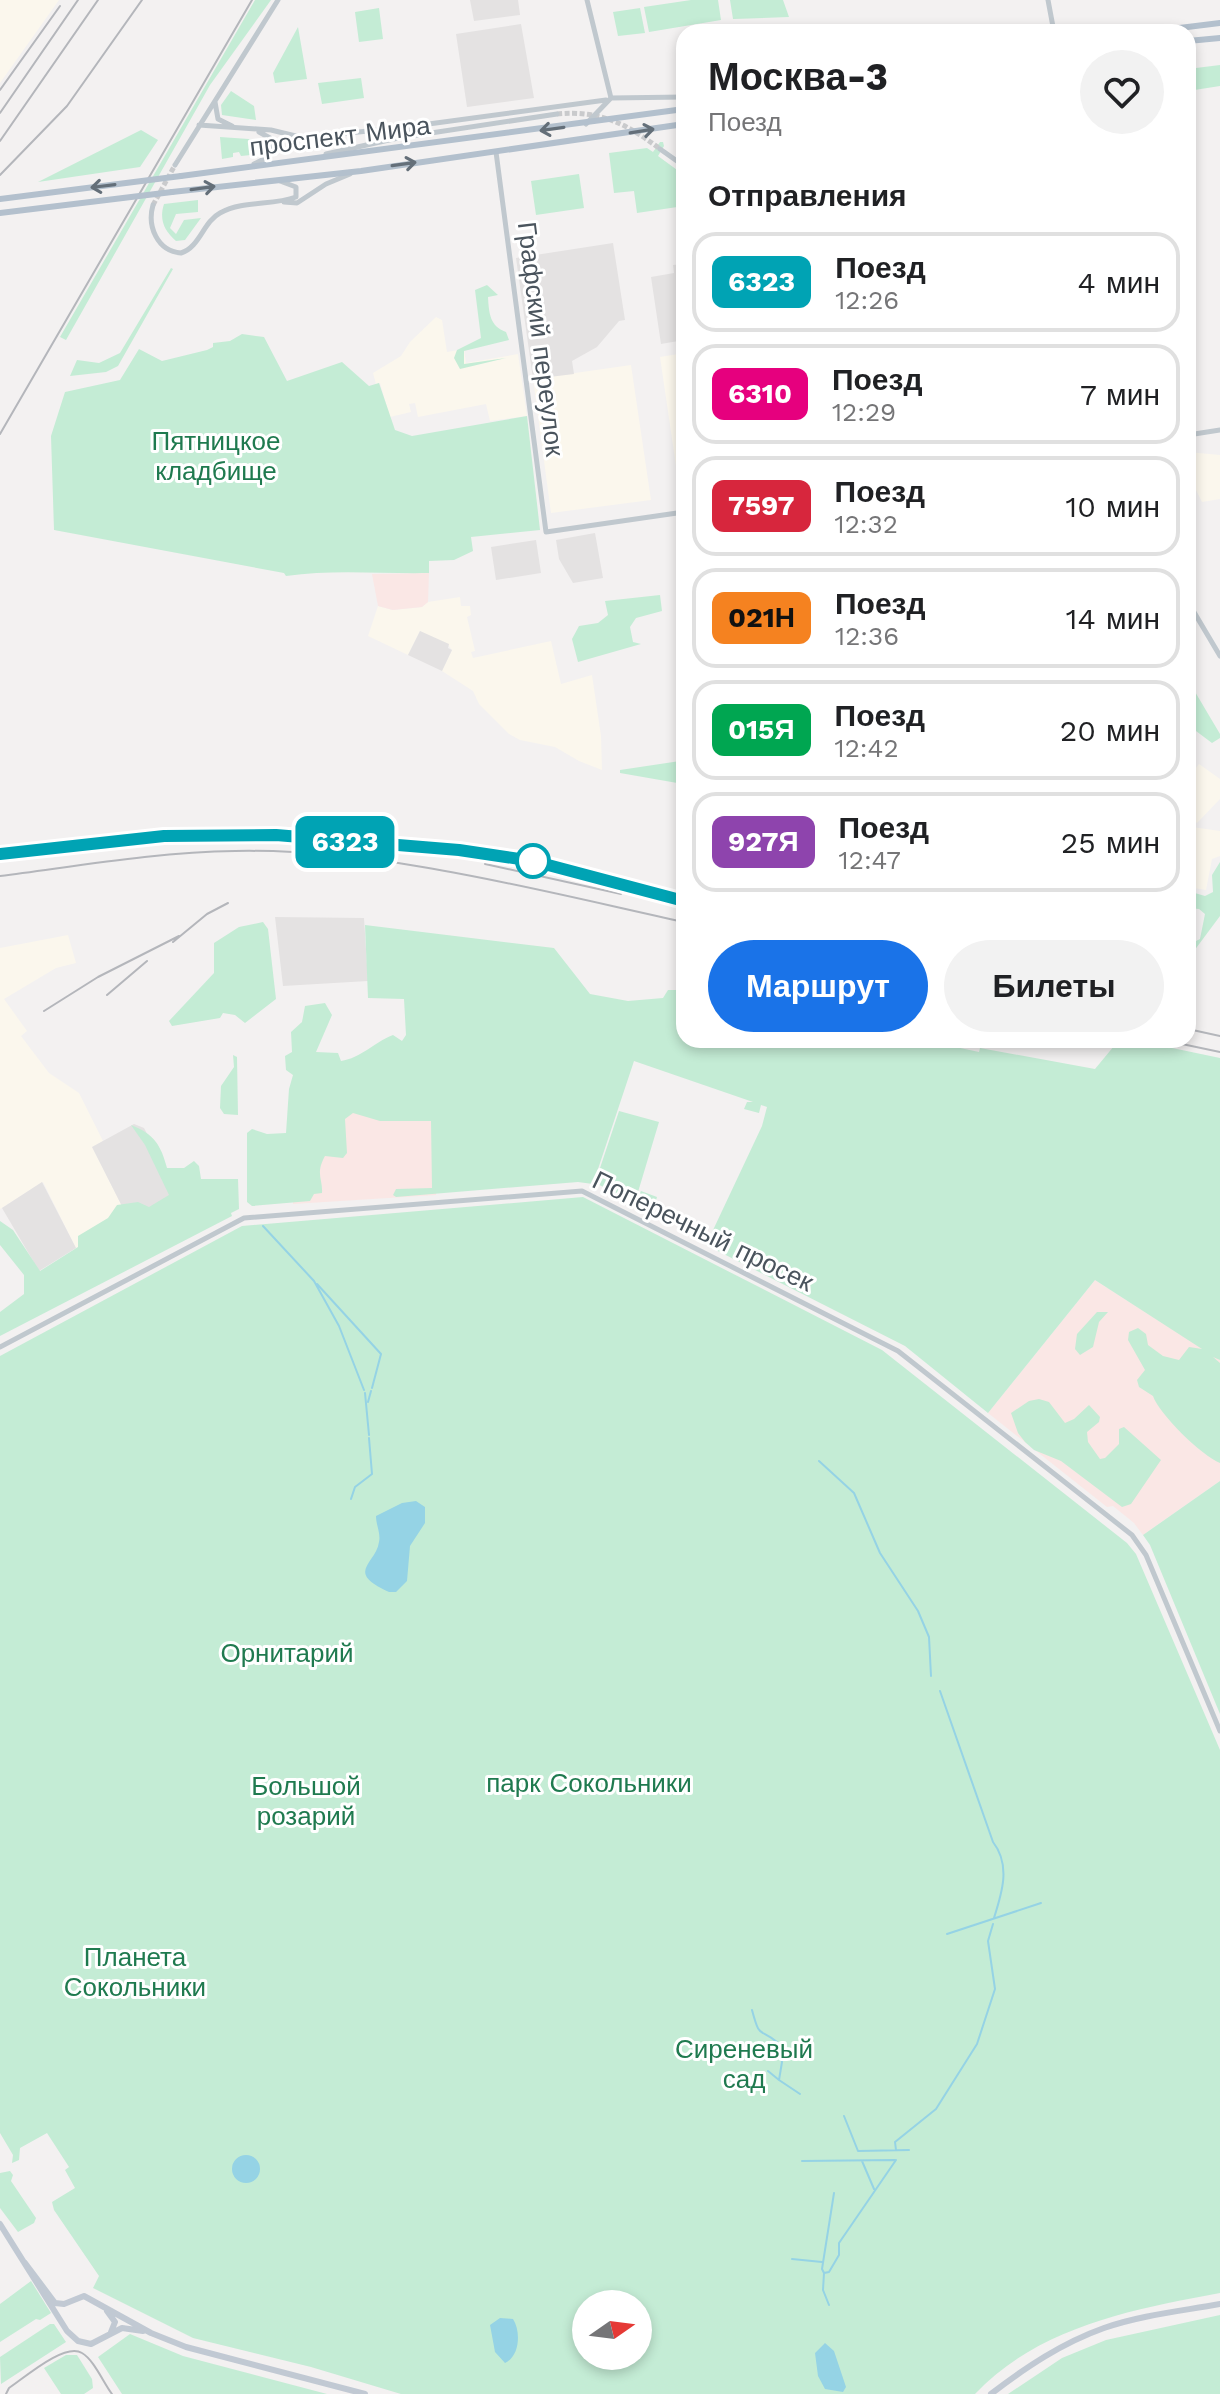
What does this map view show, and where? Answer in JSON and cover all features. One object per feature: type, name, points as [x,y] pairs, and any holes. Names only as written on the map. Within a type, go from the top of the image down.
[{"type":"main road","points":[[1196,26],[1220,23]]},
{"type":"main road","points":[[1196,40],[1220,38]]},
{"type":"main road","name":"проспект Мира","points":[[0,199],[295,163],[676,110]]},
{"type":"main road","name":"проспект Мира","points":[[0,213],[271,179],[361,171],[676,125]]},
{"type":"main road","points":[[0,2224],[63,2323],[78,2341],[91,2344],[125,2328],[151,2333]]},
{"type":"main road","points":[[25,2263],[59,2304],[79,2296],[87,2298],[151,2333],[204,2353],[365,2394]]},
{"type":"main road","points":[[63,2323],[62,2311],[87,2298]]},
{"type":"main road","points":[[991,2394],[1028,2366],[1086,2335],[1123,2323],[1220,2304]]},
{"type":"main road","points":[[104,2339],[115,2324],[105,2308]]},
{"type":"street","points":[[175,165],[278,0]]},
{"type":"street","points":[[587,0],[608,99]]},
{"type":"street","points":[[1048,0],[1050,24]]},
{"type":"street","points":[[216,97],[214,107],[218,119],[238,128]]},
{"type":"street","points":[[199,125],[304,138],[608,99],[676,97]]},
{"type":"street","points":[[585,124],[608,99]]},
{"type":"street","points":[[295,163],[379,141],[557,114]]},
{"type":"street","points":[[241,169],[266,159],[273,148],[267,135],[250,129]]},
{"type":"street","points":[[386,129],[430,133]]},
{"type":"street","points":[[660,149],[676,160]]},
{"type":"street","name":"Графский переулок","points":[[496,152],[546,532],[676,513]]},
{"type":"street","points":[[279,201],[297,203],[326,184],[361,171]]},
{"type":"street","points":[[153,205],[150,219],[157,238],[173,253],[181,253],[191,248],[219,213],[296,197],[298,189],[294,185],[271,179]]},
{"type":"street","points":[[1196,434],[1220,430]]},
{"type":"street","points":[[1196,616],[1220,656]]},
{"type":"street","name":"Поперечный просек","points":[[0,1347],[244,1218],[582,1191],[898,1351],[1132,1535],[1146,1555],[1220,1731]]},
{"type":"shaded area","points":[[0,0],[59,0],[0,83]]},
{"type":"shaded area","points":[[470,0],[518,0],[520,15],[474,21]]},
{"type":"shaded area","points":[[521,24],[534,98],[467,107],[456,34]]},
{"type":"shaded area","points":[[613,243],[625,320],[619,321],[597,347],[572,361],[574,374],[533,379],[516,258]]},
{"type":"shaded area","points":[[673,265],[676,265],[676,341],[661,344],[651,277],[674,273]]},
{"type":"shaded area","points":[[436,317],[442,320],[447,352],[464,349],[466,363],[518,354],[527,416],[490,421],[486,404],[418,417],[415,403],[409,404],[411,412],[390,417],[380,383],[376,384],[373,373],[401,356],[410,342]]},
{"type":"shaded area","points":[[676,354],[676,466],[660,357]]},
{"type":"shaded area","points":[[631,365],[651,500],[551,513],[533,379]]},
{"type":"shaded area","points":[[1196,453],[1220,455],[1220,499],[1202,502],[1196,490]]},
{"type":"shaded area","points":[[595,533],[603,578],[573,583],[559,559],[556,540]]},
{"type":"shaded area","points":[[536,540],[541,573],[496,580],[491,547]]},
{"type":"shaded area","points":[[429,573],[428,602],[422,607],[393,610],[378,606],[372,574]]},
{"type":"shaded area","points":[[460,597],[461,606],[470,606],[471,615],[467,617],[475,651],[471,652],[473,658],[551,641],[561,684],[592,675],[601,736],[602,770],[555,747],[520,740],[509,734],[479,704],[473,691],[442,671],[452,650],[448,645],[420,631],[408,655],[368,636],[378,606],[393,610],[422,607],[428,602]]},
{"type":"shaded area","points":[[420,631],[449,644],[448,648],[452,650],[442,671],[408,655]]},
{"type":"shaded area","points":[[1199,764],[1220,779],[1220,799],[1197,823],[1196,822],[1196,768]]},
{"type":"shaded area","points":[[1196,828],[1220,831],[1220,856],[1212,859],[1206,890],[1196,888]]},
{"type":"shaded area","points":[[275,917],[364,918],[368,981],[283,986]]},
{"type":"shaded area","points":[[68,935],[76,963],[56,968],[4,999],[27,1031],[21,1036],[49,1073],[79,1093],[103,1141],[92,1147],[129,1220],[76,1248],[43,1182],[0,1209],[0,948]]},
{"type":"shaded area","points":[[428,1073],[436,1195],[293,1204],[291,1082]]},
{"type":"shaded area","points":[[134,1124],[144,1128],[181,1199],[134,1230],[92,1147]]},
{"type":"shaded area","points":[[42,1182],[76,1248],[39,1271],[2,1208]]},
{"type":"shaded area","points":[[1095,1280],[1220,1360],[1220,1481],[1143,1535],[1113,1506],[1107,1507],[988,1413]]},
{"type":"green space","points":[[255,0],[271,0],[210,85],[66,340],[60,337]]},
{"type":"green space","points":[[691,0],[718,0],[721,20],[676,24],[676,28],[649,32],[644,7]]},
{"type":"green space","points":[[730,0],[783,0],[789,17],[733,19]]},
{"type":"green space","points":[[379,8],[383,39],[359,42],[355,12]]},
{"type":"green space","points":[[640,8],[645,33],[618,36],[613,12]]},
{"type":"green space","points":[[298,27],[307,79],[275,83],[273,73]]},
{"type":"green space","points":[[1220,65],[1220,86],[1196,90],[1196,68]]},
{"type":"green space","points":[[361,78],[364,98],[322,104],[318,83]]},
{"type":"green space","points":[[231,91],[254,106],[256,120],[222,115],[221,105]]},
{"type":"green space","points":[[141,130],[158,140],[140,167],[38,182]]},
{"type":"green space","points":[[220,137],[262,140],[268,148],[262,154],[241,156],[239,152],[222,159]]},
{"type":"green space","points":[[663,142],[658,156],[676,169],[676,207],[637,213],[634,191],[614,193],[609,153],[647,148],[653,152]]},
{"type":"green space","points":[[579,174],[584,208],[536,215],[531,181]]},
{"type":"green space","points":[[198,200],[198,212],[176,214],[170,228],[176,234],[184,220],[201,218],[185,240],[176,241],[164,224],[164,204]]},
{"type":"green space","points":[[171,268],[118,366],[106,372],[70,376],[77,360],[99,363],[120,353]]},
{"type":"green space","points":[[487,285],[498,295],[488,297],[491,319],[506,332],[509,340],[464,351],[464,364],[506,358],[460,369],[454,358],[457,350],[481,338],[475,290]]},
{"type":"green space","name":"Пятницкое кладбище","points":[[242,334],[264,337],[287,381],[342,362],[369,386],[379,383],[395,430],[412,436],[527,416],[540,530],[471,537],[473,551],[454,560],[429,561],[429,573],[339,572],[286,576],[284,573],[54,530],[51,436],[65,392],[120,380],[139,349],[162,361],[207,350],[213,347],[213,343],[230,341]]},
{"type":"green space","points":[[660,595],[662,611],[636,618],[630,627],[633,642],[641,644],[578,662],[572,639],[579,626],[598,623],[608,615],[605,601]]},
{"type":"green space","points":[[1196,694],[1220,734],[1220,738],[1212,743],[1196,731]]},
{"type":"green space","points":[[676,762],[676,783],[620,773],[620,770]]},
{"type":"green space","points":[[1220,862],[1220,916],[1196,948],[1205,914],[1196,909],[1196,893],[1205,896],[1213,892],[1212,875]]},
{"type":"green space","points":[[263,922],[268,929],[276,999],[245,1023],[235,1015],[223,1013],[220,1018],[172,1026],[169,1021],[214,973],[214,943],[239,927]]},
{"type":"green space","points":[[365,925],[554,948],[590,994],[628,1001],[663,998],[668,990],[676,990],[676,1048],[960,1048],[979,1052],[980,1048],[1095,1069],[1112,1048],[1172,1048],[1220,1058],[1220,1360],[1213,1357],[1220,1363],[1220,1463],[1192,1443],[1163,1413],[1153,1396],[1139,1387],[1137,1380],[1145,1370],[1128,1340],[1129,1332],[1138,1328],[1146,1334],[1148,1345],[1163,1356],[1179,1360],[1189,1347],[1202,1349],[1095,1280],[988,1413],[905,1346],[706,1245],[762,1126],[767,1107],[761,1105],[759,1113],[744,1109],[747,1102],[753,1102],[634,1061],[593,1184],[578,1182],[396,1197],[393,1195],[396,1189],[432,1188],[431,1121],[380,1121],[353,1113],[345,1119],[347,1153],[343,1158],[325,1156],[322,1162],[322,1193],[314,1194],[310,1201],[252,1206],[247,1202],[247,1133],[252,1129],[267,1134],[286,1133],[293,1075],[286,1070],[285,1056],[292,1052],[291,1032],[302,1022],[305,1006],[325,1003],[332,1015],[316,1052],[338,1053],[341,1061],[355,1057],[393,1035],[402,1041],[406,1035],[404,999],[368,998]]},
{"type":"green space","points":[[233,1055],[237,1057],[238,1115],[224,1114],[220,1108],[221,1086],[234,1067]]},
{"type":"green space","points":[[619,1111],[659,1122],[635,1202],[595,1183]]},
{"type":"green space","points":[[131,1125],[155,1141],[167,1168],[184,1168],[194,1161],[199,1166],[201,1179],[238,1179],[239,1209],[231,1213],[232,1216],[0,1336],[0,1312],[24,1294],[24,1275],[0,1245],[0,1221],[13,1230],[40,1271],[78,1247],[78,1236],[108,1218],[117,1205],[138,1202],[149,1207],[169,1195],[145,1145]]},
{"type":"green space","points":[[641,1191],[657,1197],[653,1210],[635,1202]]},
{"type":"green space","name":"парк Сокольники","points":[[583,1197],[882,1350],[1127,1543],[1136,1554],[1220,1750],[1220,2293],[1154,2306],[1088,2324],[1028,2352],[1000,2371],[975,2394],[401,2394],[311,2367],[193,2338],[93,2288],[99,2276],[54,2210],[52,2202],[75,2188],[65,2170],[69,2167],[47,2133],[20,2148],[19,2160],[12,2163],[13,2155],[0,2133],[0,1356],[242,1226]]},
{"type":"green space","points":[[1097,1312],[1108,1312],[1099,1322],[1093,1347],[1080,1355],[1075,1349],[1077,1334]]},
{"type":"green space","points":[[1039,1399],[1049,1402],[1065,1423],[1089,1405],[1100,1417],[1099,1422],[1087,1432],[1088,1442],[1100,1459],[1119,1444],[1119,1429],[1124,1427],[1161,1460],[1131,1504],[1122,1507],[1061,1461],[1034,1450],[1025,1442],[1011,1413],[1029,1401]]},
{"type":"green space","points":[[1220,1481],[1220,1714],[1150,1545],[1143,1535]]},
{"type":"green space","points":[[10,2171],[13,2175],[11,2181],[36,2218],[34,2223],[18,2232],[0,2208],[0,2173]]},
{"type":"green space","points":[[31,2281],[51,2313],[0,2342],[0,2304]]},
{"type":"green space","points":[[1220,2315],[1220,2394],[1008,2394],[1062,2358],[1106,2340]]},
{"type":"green space","points":[[54,2324],[66,2342],[1,2384],[0,2357]]},
{"type":"green space","points":[[130,2334],[183,2356],[327,2394],[122,2394],[98,2357]]},
{"type":"green space","points":[[66,2355],[77,2355],[92,2379],[93,2388],[84,2394],[61,2394],[44,2368]]},
{"type":"water","points":[[416,1501],[425,1507],[425,1523],[410,1546],[407,1581],[396,1592],[389,1592],[368,1579],[365,1573],[379,1542],[376,1516],[402,1503]]},
{"type":"water","points":[[246,2155],[256,2159],[260,2169],[256,2179],[246,2183],[236,2179],[232,2169],[236,2159]]},
{"type":"water","points":[[500,2318],[513,2319],[517,2330],[518,2343],[514,2355],[505,2363],[495,2352],[490,2325]]},
{"type":"water","points":[[825,2343],[834,2351],[846,2387],[843,2392],[825,2389],[818,2376],[815,2353]]},
{"type":"waterway","points":[[263,1226],[314,1281],[339,1326],[364,1390]]},
{"type":"waterway","points":[[317,1284],[381,1354],[372,1388]]},
{"type":"waterway","points":[[368,1402],[371,1391]]},
{"type":"waterway","points":[[365,1393],[369,1435]]},
{"type":"waterway","points":[[351,1499],[355,1487],[372,1474],[369,1438]]},
{"type":"waterway","points":[[819,1461],[854,1493],[880,1553],[918,1611],[929,1637],[931,1676]]},
{"type":"waterway","points":[[940,1691],[1002,1860],[1002,1889],[994,1918]]},
{"type":"waterway","points":[[947,1934],[1041,1903]]},
{"type":"waterway","points":[[896,2150],[895,2142],[936,2109],[977,2044],[995,1989],[988,1941],[993,1924]]},
{"type":"waterway","points":[[752,2010],[761,2032],[777,2042]]},
{"type":"waterway","points":[[778,2046],[782,2062],[779,2080],[800,2094]]},
{"type":"waterway","points":[[768,2071],[779,2080]]},
{"type":"waterway","points":[[844,2116],[858,2151],[909,2150]]},
{"type":"waterway","points":[[802,2161],[895,2160]]},
{"type":"waterway","points":[[829,2305],[823,2290],[824,2273],[829,2272],[839,2255],[839,2243],[896,2160]]},
{"type":"waterway","points":[[862,2161],[874,2189]]},
{"type":"waterway","points":[[824,2273],[822,2269],[834,2193]]},
{"type":"waterway","points":[[792,2259],[822,2262]]},
{"type":"tunnel","points":[[557,114],[587,114],[612,121],[636,132],[660,149]]},
{"type":"tunnel","points":[[153,205],[175,165]]},
{"type":"tram line","points":[[6,2394],[9,2388],[45,2363],[66,2352],[75,2351],[90,2361],[112,2394]]},
{"type":"railway","points":[[0,113],[78,0]]},
{"type":"railway","points":[[0,141],[98,0]]},
{"type":"railway","points":[[0,175],[67,106],[142,0]]},
{"type":"railway","points":[[0,434],[252,0]]},
{"type":"railway","points":[[0,90],[60,6]]},
{"type":"railway","points":[[0,854],[164,836],[276,835],[459,850],[533,861],[676,899]]},
{"type":"railway","points":[[0,876],[176,854],[291,852],[347,856],[461,874],[676,920]]},
{"type":"railway","points":[[485,864],[621,894]]},
{"type":"railway","points":[[173,942],[207,914],[228,903]]},
{"type":"railway","points":[[44,1011],[98,977],[179,936]]},
{"type":"railway","points":[[107,995],[147,961]]},
{"type":"railway","points":[[1196,1031],[1220,1036]]},
{"type":"railway","points":[[1196,1047],[1220,1052]]},
{"type":"train","name":"6323","points":[[0,854],[164,836],[276,835],[491,854],[584,873],[676,899]]},
{"type":"park label","name":"Орнитарий","points":[[287,1653]]},
{"type":"park label","name":"Большой розарий","points":[[306,1801]]},
{"type":"park label","name":"Планета Сокольники","points":[[135,1972]]},
{"type":"park label","name":"Сиреневый сад","points":[[744,2064]]}]
